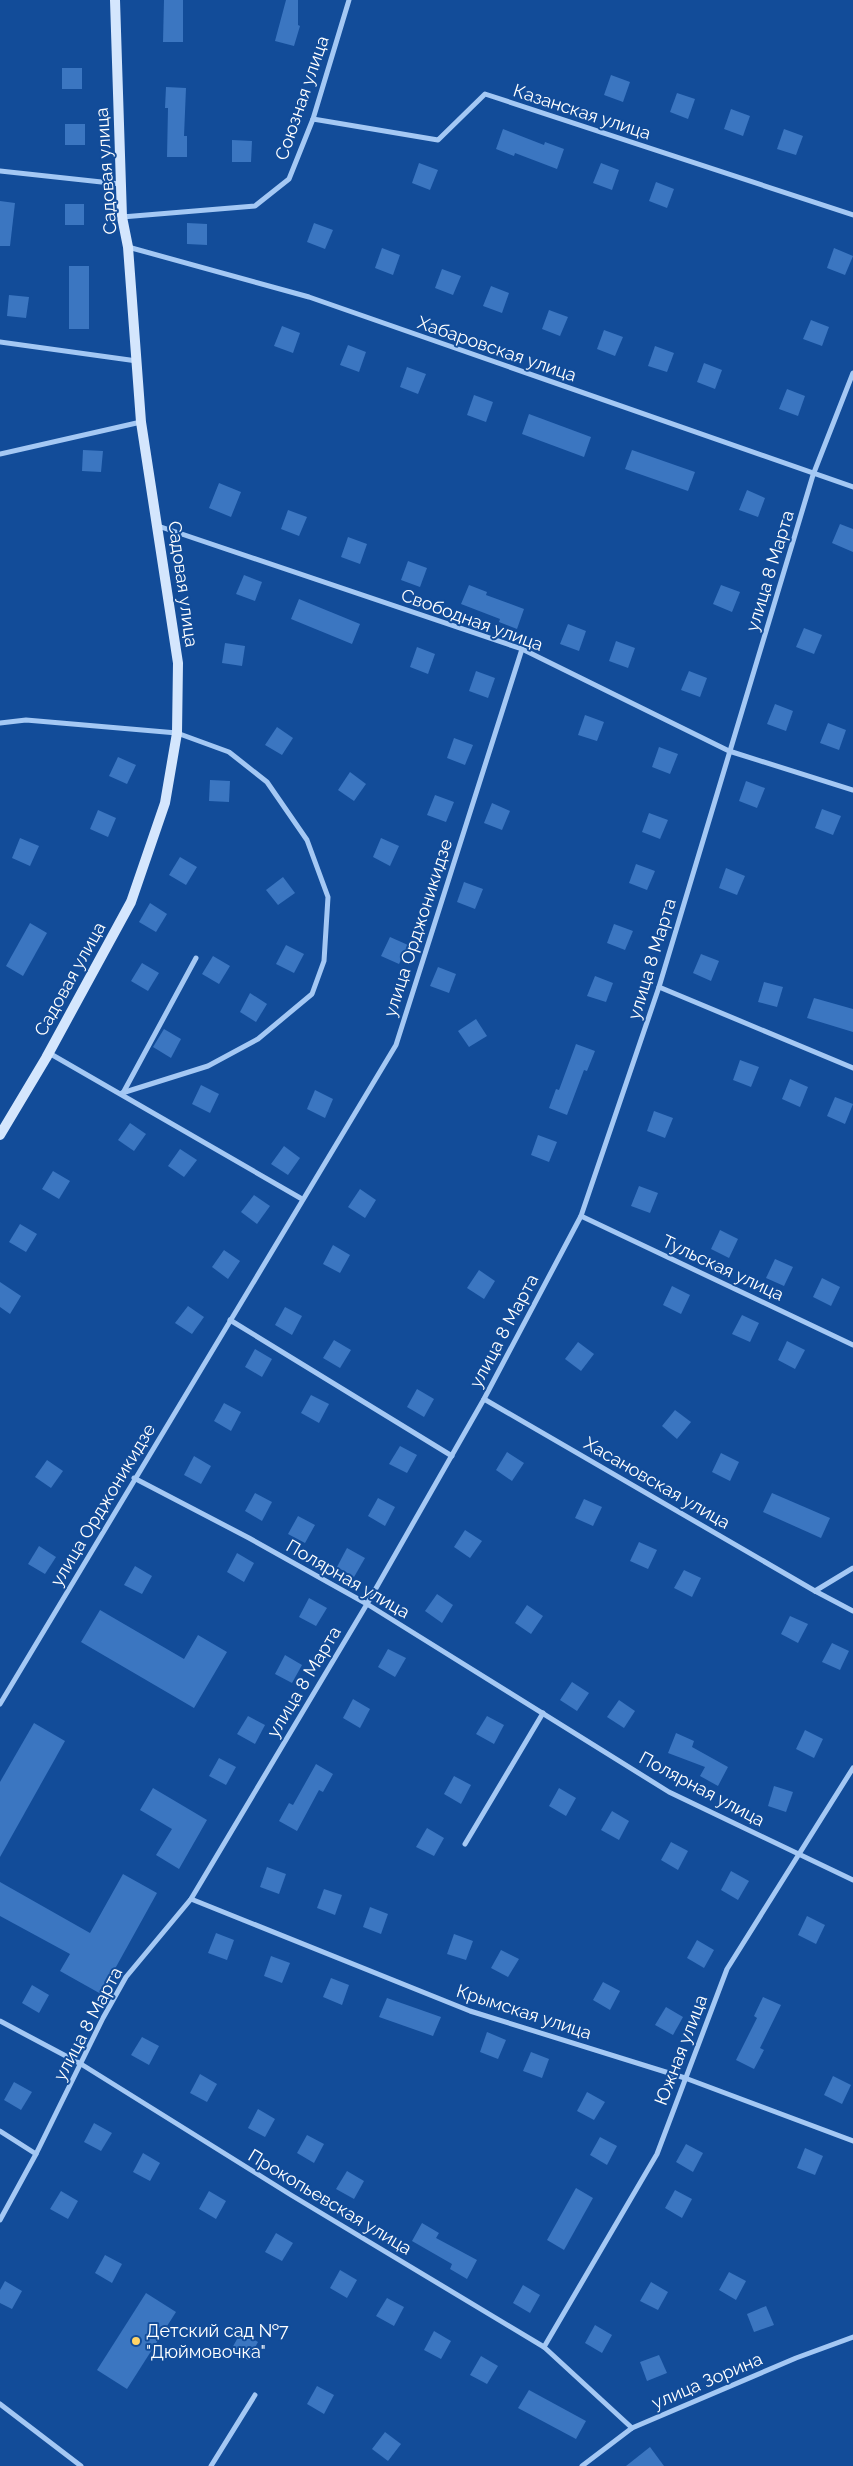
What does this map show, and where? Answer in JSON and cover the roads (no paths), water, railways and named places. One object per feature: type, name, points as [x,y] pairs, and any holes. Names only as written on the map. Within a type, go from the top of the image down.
[{"type":"street","name":"Садовая улица","points":[[0,1135],[49,1053],[131,902],[165,803],[177,733],[178,663],[141,422],[128,247],[122,217],[115,0]]},
{"type":"street","name":"Союзная улица","points":[[122,217],[255,206],[289,179],[314,118],[349,0]]},
{"type":"street","name":"Казанская улица","points":[[314,118],[438,140],[486,94],[853,215]]},
{"type":"street","points":[[0,171],[120,184]]},
{"type":"street","name":"Хабаровская улица","points":[[128,247],[309,297],[813,475],[853,487]]},
{"type":"street","points":[[0,342],[137,362]]},
{"type":"street","name":"улица 8 Марта","points":[[0,2220],[36,2154],[103,2018],[126,1977],[191,1899],[367,1604],[452,1456],[581,1216],[659,986],[813,475],[853,373]]},
{"type":"street","points":[[0,454],[141,422]]},
{"type":"street","name":"Свободная улица","points":[[158,526],[522,649],[729,751],[853,790]]},
{"type":"street","name":"улица Орджоникидзе","points":[[0,1704],[134,1478],[396,1045],[522,649]]},
{"type":"street","points":[[0,723],[26,720],[177,733],[229,752],[267,782],[307,840],[328,897],[324,961],[312,994],[258,1039],[208,1066],[122,1094]]},
{"type":"street","points":[[122,1094],[196,958]]},
{"type":"street","points":[[659,986],[853,1068]]},
{"type":"street","points":[[49,1053],[302,1199]]},
{"type":"street","name":"Тульская улица","points":[[581,1216],[853,1345]]},
{"type":"street","points":[[230,1320],[452,1456]]},
{"type":"street","name":"Хасановская улица","points":[[484,1399],[815,1591]]},
{"type":"street","name":"Полярная улица","points":[[134,1478],[249,1538],[367,1604],[669,1792],[853,1880]]},
{"type":"street","points":[[815,1591],[853,1568]]},
{"type":"street","points":[[815,1591],[853,1611]]},
{"type":"street","points":[[465,1844],[543,1713]]},
{"type":"street","name":"Южная улица","points":[[544,2347],[657,2154],[727,1969],[853,1768]]},
{"type":"street","name":"Крымская улица","points":[[191,1899],[470,2011],[685,2078],[853,2141]]},
{"type":"street","name":"Прокопьевская улица","points":[[0,2021],[81,2064],[291,2195],[544,2347],[632,2428]]},
{"type":"street","points":[[0,2131],[36,2154]]},
{"type":"street","name":"улица Зорина","points":[[582,2466],[632,2428],[796,2358],[853,2337]]},
{"type":"street","points":[[211,2466],[255,2395]]},
{"type":"street","points":[[0,2404],[81,2466]]},
{"type":"place","name":"Детский сад №7 \"Дюймовочка\"","points":[[136,2341]]}]
